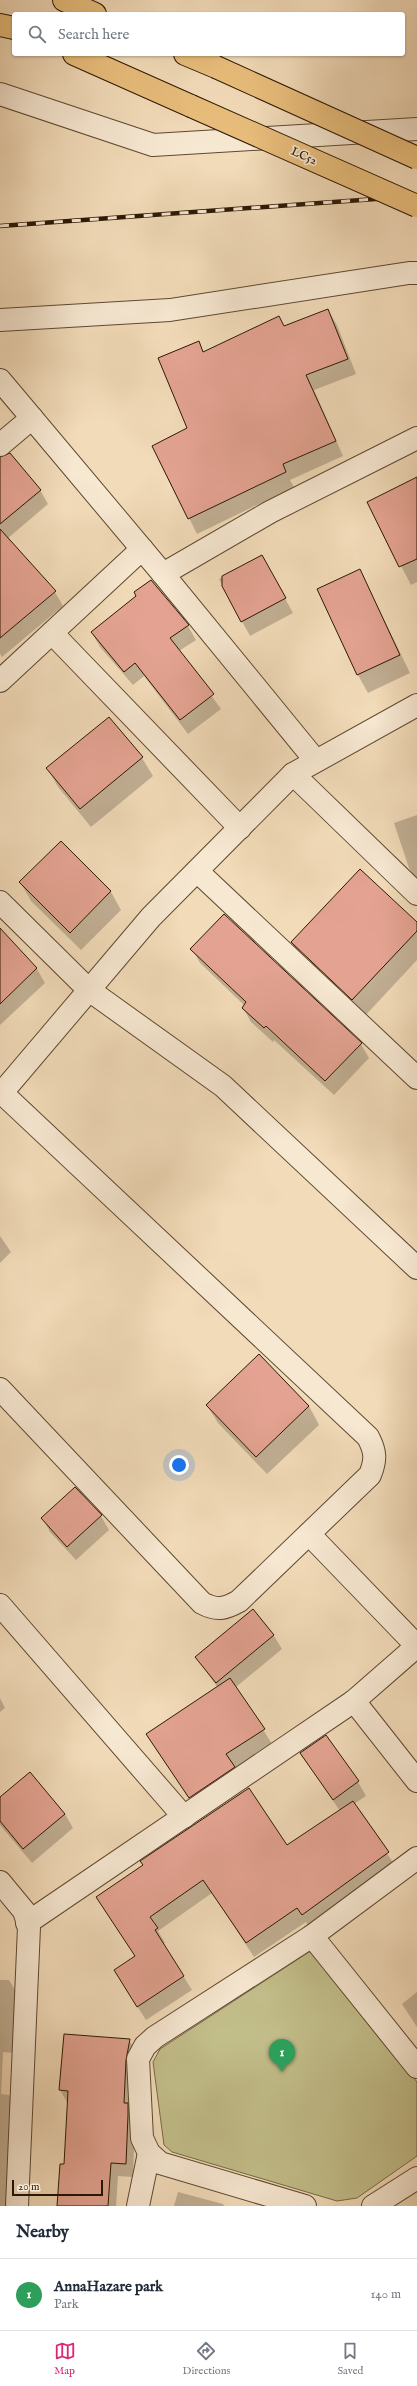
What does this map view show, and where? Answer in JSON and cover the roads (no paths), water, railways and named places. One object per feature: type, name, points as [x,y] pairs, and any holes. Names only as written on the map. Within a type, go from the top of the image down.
[{"type":"main road","points":[[64,0],[91,12]]},
{"type":"main road","points":[[0,25],[12,28]]},
{"type":"main road","name":"LC52","points":[[78,56],[417,206]]},
{"type":"main road","points":[[189,56],[417,158]]},
{"type":"street","points":[[0,94],[153,145],[417,129]]},
{"type":"street","points":[[0,320],[170,310],[417,273]]},
{"type":"street","points":[[0,380],[163,574],[316,761]]},
{"type":"street","points":[[0,445],[32,418]]},
{"type":"street","points":[[163,574],[270,512],[417,438]]},
{"type":"street","points":[[0,680],[142,549]]},
{"type":"street","points":[[52,633],[240,828]]},
{"type":"street","points":[[0,1389],[202,1604],[212,1608],[226,1609],[239,1601],[370,1475],[376,1460],[374,1448],[368,1437],[1,1094],[151,917],[293,774],[417,705]]},
{"type":"street","points":[[293,774],[417,894]]},
{"type":"street","points":[[197,871],[417,1078]]},
{"type":"street","points":[[0,902],[89,990],[223,1086],[417,1268]]},
{"type":"street","points":[[27,1923],[354,1701],[417,1646],[309,1534]]},
{"type":"street","points":[[0,1605],[184,1817]]},
{"type":"street","points":[[354,1701],[417,1781]]},
{"type":"street","points":[[305,2206],[160,2163],[149,2153],[142,2138],[138,2059],[144,2046],[312,1936],[417,1858]]},
{"type":"street","points":[[0,1882],[24,1910],[29,1928],[17,2206]]},
{"type":"street","points":[[312,1936],[417,2067]]},
{"type":"street","points":[[138,2206],[149,2153]]},
{"type":"street","points":[[373,2206],[417,2178]]},
{"type":"railway","points":[[0,226],[417,196]]},
{"type":"place","name":"AnnaHazare park","points":[[282,2072]]}]
